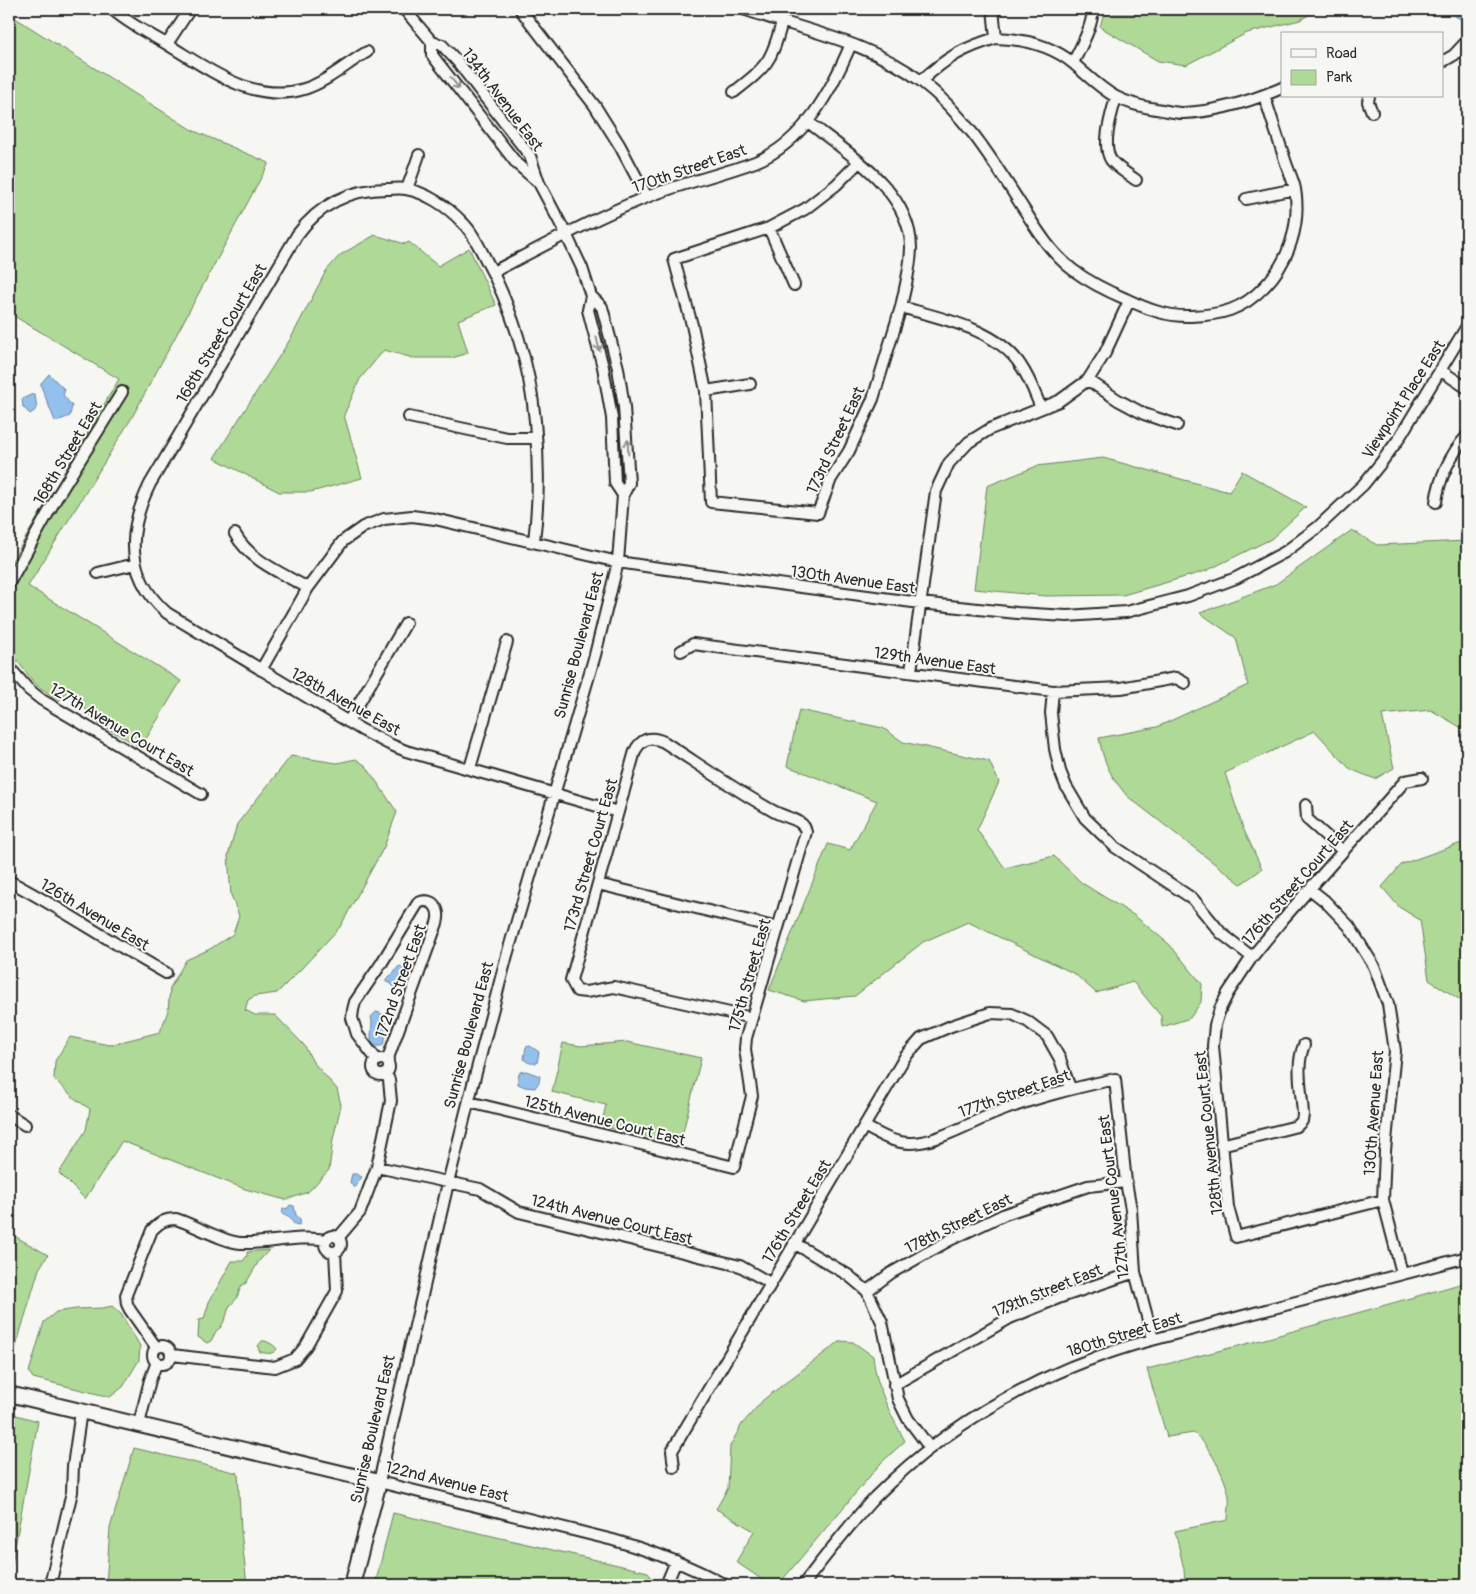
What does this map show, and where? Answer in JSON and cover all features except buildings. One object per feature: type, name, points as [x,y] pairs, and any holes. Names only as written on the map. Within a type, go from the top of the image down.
[{"type":"main road","name":"122nd Avenue East","points":[[9,1394],[379,1482]]},
{"type":"main road","name":"Sunrise Boulevard East","points":[[352,1585],[379,1482]]},
{"type":"street","points":[[112,9],[135,26],[230,81],[245,87],[271,93],[304,89],[316,84],[366,52]]},
{"type":"street","points":[[167,44],[190,9]]},
{"type":"street","points":[[520,9],[595,106],[620,146],[647,197]]},
{"type":"street","points":[[743,9],[851,44],[886,59],[921,81],[960,117],[981,142],[1047,244],[1072,269],[1095,285],[1154,312],[1178,317],[1212,315],[1236,309],[1255,297],[1276,273],[1288,253],[1295,230],[1295,189],[1264,95]]},
{"type":"street","points":[[992,9],[996,38]]},
{"type":"street","points":[[1073,63],[1085,39],[1093,17],[1093,9]]},
{"type":"street","name":"134th Avenue East","points":[[409,10],[437,44],[474,83],[530,156],[539,183],[566,234]]},
{"type":"street","points":[[734,92],[761,71],[769,61],[782,22]]},
{"type":"street","points":[[921,81],[958,52],[974,44],[996,38],[1010,39],[1053,51],[1073,63],[1089,78],[1116,97],[1143,106],[1182,113],[1214,110],[1281,88]]},
{"type":"street","points":[[1444,61],[1467,41]]},
{"type":"street","name":"134th Avenue East","points":[[437,44],[432,55],[517,164],[539,183]]},
{"type":"street","name":"170th Street East","points":[[493,272],[566,234],[647,197],[757,161],[775,151],[807,121],[824,99],[834,83],[851,44]]},
{"type":"street","points":[[1116,97],[1109,124],[1108,153],[1111,160],[1136,180]]},
{"type":"street","points":[[1369,98],[1368,102],[1372,112]]},
{"type":"street","points":[[807,121],[858,162],[889,191],[907,223],[911,245],[910,264],[901,307],[958,324],[988,336],[1006,349],[1020,364],[1029,379],[1041,408]]},
{"type":"street","points":[[420,155],[407,189],[444,207],[461,220],[478,244],[493,272],[508,309],[523,358],[532,397],[536,438],[538,502],[534,541]]},
{"type":"street","points":[[750,384],[706,391],[692,325],[674,259],[769,228],[805,209],[836,186],[858,162]]},
{"type":"street","name":"168th Street Court East","points":[[135,564],[136,517],[140,503],[302,228],[319,211],[334,200],[344,196],[371,190],[407,189]]},
{"type":"street","points":[[1246,199],[1295,189]]},
{"type":"street","points":[[769,228],[794,285]]},
{"type":"street","name":"Sunrise Boulevard East","points":[[379,1482],[448,1184],[507,955],[595,655],[618,562],[623,495],[629,483],[627,438],[620,378],[602,306],[591,296],[582,268],[566,234]]},
{"type":"street","name":"Sunrise Boulevard East","points":[[591,296],[588,310],[603,367],[612,418],[615,483],[623,495]]},
{"type":"street","points":[[911,671],[936,491],[949,463],[968,442],[990,428],[1059,401],[1088,380],[1130,301]]},
{"type":"street","name":"173rd Street East","points":[[706,391],[711,502],[818,513],[831,479],[849,451],[873,399],[901,307]]},
{"type":"street","name":"Viewpoint Place East","points":[[1318,527],[1363,485],[1398,440],[1467,326]]},
{"type":"street","points":[[1440,370],[1467,388]]},
{"type":"street","points":[[1088,380],[1118,400],[1144,414],[1177,425]]},
{"type":"street","name":"168th Street East","points":[[9,583],[57,497],[122,392]]},
{"type":"street","points":[[409,417],[507,438],[536,438]]},
{"type":"street","points":[[1436,502],[1438,484],[1460,443],[1467,436]]},
{"type":"street","name":"130th Avenue East","points":[[260,670],[308,588],[343,540],[370,524],[384,519],[412,516],[434,519],[618,562],[920,603],[1066,616],[1126,612],[1188,596],[1236,578],[1285,552],[1318,527]]},
{"type":"street","points":[[234,534],[239,543],[248,552],[308,588]]},
{"type":"street","points":[[98,573],[135,564]]},
{"type":"street","name":"128th Avenue East","points":[[135,564],[157,605],[167,613],[382,741],[406,751],[618,812]]},
{"type":"street","points":[[348,722],[406,623]]},
{"type":"street","points":[[470,768],[507,642]]},
{"type":"street","name":"129th Avenue East","points":[[681,651],[693,644],[1053,691],[1120,688],[1176,678],[1185,684]]},
{"type":"street","name":"127th Avenue Court East","points":[[9,667],[28,689],[42,700],[201,794]]},
{"type":"street","points":[[1053,691],[1051,713],[1055,750],[1060,771],[1066,786],[1085,818],[1114,846],[1193,899],[1221,933],[1252,958]]},
{"type":"street","name":"173rd Street Court East","points":[[752,1018],[614,987],[581,992],[577,991],[571,980],[635,751],[643,741],[656,738],[664,742],[776,813],[802,824]]},
{"type":"street","name":"176th Street Court East","points":[[1215,1025],[1228,993],[1282,919],[1405,781],[1422,778]]},
{"type":"street","points":[[1306,805],[1306,819],[1343,851]]},
{"type":"street","name":"175th Street East","points":[[734,1167],[752,1096],[745,1049],[746,1038],[806,832],[802,824]]},
{"type":"street","name":"126th Avenue East","points":[[9,881],[48,902],[166,973]]},
{"type":"street","points":[[598,884],[778,928]]},
{"type":"street","name":"130th Avenue East","points":[[1310,889],[1325,901],[1349,926],[1374,966],[1388,1004],[1394,1051],[1385,1151],[1383,1200],[1402,1273]]},
{"type":"street","name":"172nd Street East","points":[[424,900],[429,901],[437,907],[439,912],[437,923],[382,1061],[357,1034],[352,1018],[355,1002],[381,964],[418,903],[424,900]]},
{"type":"street","name":"176th Street East","points":[[674,1467],[672,1451],[905,1057],[921,1039],[964,1021],[990,1013],[1012,1014],[1028,1021],[1047,1036],[1060,1058],[1070,1088]]},
{"type":"street","name":"128th Avenue Court East","points":[[1215,1025],[1213,1046],[1221,1145],[1228,1207],[1236,1237],[1383,1200]]},
{"type":"street","points":[[1221,1145],[1297,1126],[1302,1121],[1304,1115],[1300,1053],[1304,1045]]},
{"type":"street","points":[[338,1238],[360,1212],[377,1167],[391,1101],[389,1080],[386,1073],[378,1074],[374,1070],[374,1065],[382,1061]]},
{"type":"street","name":"127th Avenue Court East","points":[[1115,1079],[1126,1182],[1131,1209],[1135,1272],[1153,1339]]},
{"type":"street","name":"177th Street East","points":[[864,1126],[888,1139],[909,1144],[925,1143],[994,1113],[1070,1088],[1115,1079]]},
{"type":"street","name":"125th Avenue Court East","points":[[469,1102],[734,1167]]},
{"type":"street","points":[[9,1115],[26,1125]]},
{"type":"street","points":[[377,1167],[448,1184]]},
{"type":"street","name":"178th Street East","points":[[867,1291],[891,1273],[950,1240],[1005,1214],[1088,1186],[1126,1182]]},
{"type":"street","name":"124th Avenue Court East","points":[[448,1184],[480,1189],[519,1212],[740,1266],[770,1283]]},
{"type":"street","points":[[156,1347],[130,1310],[126,1296],[152,1230],[159,1223],[167,1219],[176,1218],[230,1241],[240,1243],[298,1239],[326,1240],[331,1236],[338,1238],[341,1242],[341,1247],[335,1252],[330,1252],[326,1248],[326,1240]]},
{"type":"street","points":[[794,1243],[848,1275],[867,1291],[882,1322],[898,1399],[908,1419],[930,1448]]},
{"type":"street","points":[[172,1355],[275,1367],[296,1359],[306,1346],[337,1291],[335,1252]]},
{"type":"street","name":"180th Street East","points":[[803,1585],[851,1524],[902,1471],[974,1415],[1028,1385],[1059,1370],[1153,1339],[1467,1257]]},
{"type":"street","name":"179th Street East","points":[[894,1385],[1010,1318],[1061,1297],[1135,1272]]},
{"type":"street","points":[[156,1347],[162,1345],[168,1347],[172,1355]]},
{"type":"street","points":[[156,1347],[153,1356],[157,1362],[161,1364],[167,1362],[172,1355]]},
{"type":"street","points":[[139,1424],[157,1362]]},
{"type":"street","points":[[50,1585],[72,1492],[73,1466],[81,1411]]},
{"type":"street","name":"122nd Avenue East","points":[[379,1482],[647,1550],[676,1561],[725,1585]]},
{"type":"street","points":[[666,1585],[676,1561]]},
{"type":"green space","points":[[1105,9],[1319,9],[1300,20],[1247,33],[1186,65],[1158,61],[1100,27]]},
{"type":"green space","points":[[9,14],[192,130],[269,163],[131,419],[28,586],[181,681],[141,747],[96,722],[69,689],[59,701],[35,684],[9,653],[9,566],[119,379],[9,313]]},
{"type":"green space","points":[[375,235],[405,244],[409,242],[438,266],[469,248],[496,305],[458,320],[468,353],[452,358],[413,358],[384,350],[360,379],[344,415],[362,478],[311,492],[279,492],[214,458],[291,338],[326,271],[340,255]]},
{"type":"green space","points":[[1103,458],[1229,492],[1242,471],[1306,507],[1271,539],[1206,571],[1123,595],[1046,596],[974,589],[987,486],[1037,466]]},
{"type":"green space","points":[[1352,530],[1377,545],[1467,541],[1467,731],[1431,710],[1382,715],[1394,768],[1375,779],[1350,769],[1315,731],[1225,773],[1243,828],[1262,869],[1241,884],[1127,796],[1108,769],[1099,738],[1157,727],[1248,685],[1236,638],[1200,613],[1276,584]]},
{"type":"green space","points":[[799,710],[883,728],[903,742],[989,761],[999,782],[977,830],[1005,868],[1054,856],[1082,883],[1135,916],[1170,945],[1202,984],[1201,1002],[1190,1018],[1162,1027],[1161,1016],[1133,982],[1096,993],[1075,974],[968,922],[923,942],[855,996],[804,1001],[769,990],[828,844],[850,850],[877,801],[787,766]]},
{"type":"green space","points":[[291,756],[337,763],[356,759],[366,766],[397,812],[384,847],[340,927],[277,993],[255,996],[248,1000],[245,1010],[255,1015],[275,1015],[304,1045],[313,1062],[337,1089],[341,1105],[333,1139],[329,1170],[308,1192],[286,1200],[245,1189],[122,1141],[85,1199],[59,1173],[86,1130],[90,1109],[74,1098],[54,1079],[55,1061],[70,1037],[109,1045],[160,1032],[168,1011],[170,988],[186,960],[210,949],[233,934],[239,916],[231,895],[228,856],[237,824]]},
{"type":"green space","points":[[1467,841],[1467,1004],[1429,980],[1420,920],[1399,907],[1382,887],[1402,864]]},
{"type":"green space","points":[[627,1042],[701,1058],[680,1144],[601,1126],[606,1105],[552,1092],[563,1043],[581,1046]]},
{"type":"green space","points":[[9,1233],[48,1255],[39,1269],[9,1370]]},
{"type":"green space","points":[[269,1250],[259,1261],[246,1283],[241,1286],[237,1298],[229,1307],[221,1327],[216,1331],[211,1341],[207,1343],[198,1337],[199,1320],[204,1319],[209,1302],[232,1261],[243,1261],[247,1256],[247,1252]]},
{"type":"green space","points":[[1467,1282],[1467,1585],[1185,1585],[1184,1569],[1175,1531],[1228,1520],[1229,1496],[1216,1462],[1200,1438],[1194,1433],[1167,1437],[1147,1369],[1265,1339]]},
{"type":"green space","points":[[112,1306],[121,1314],[140,1346],[139,1360],[123,1387],[110,1397],[33,1378],[29,1372],[44,1322],[56,1312]]},
{"type":"green space","points":[[262,1341],[270,1343],[277,1349],[269,1353],[259,1351],[258,1346]]},
{"type":"green space","points":[[840,1341],[853,1342],[873,1356],[880,1390],[905,1441],[881,1463],[778,1585],[770,1585],[736,1562],[754,1531],[716,1509],[728,1488],[730,1446],[742,1424],[763,1400]]},
{"type":"green space","points":[[9,1413],[38,1421],[9,1580]]},
{"type":"green space","points":[[134,1448],[238,1473],[241,1531],[247,1585],[106,1585],[110,1528]]},
{"type":"green space","points":[[393,1513],[648,1572],[654,1585],[375,1585]]},
{"type":"water","points":[[1443,9],[1467,9],[1467,23]]},
{"type":"water","points":[[49,374],[65,390],[63,395],[72,406],[70,416],[57,421],[55,421],[41,386],[41,383]]},
{"type":"water","points":[[33,394],[35,395],[37,409],[30,414],[23,407],[22,399]]},
{"type":"water","points":[[401,966],[404,969],[399,985],[394,987],[386,982],[386,979]]},
{"type":"water","points":[[376,1012],[386,1017],[385,1040],[382,1046],[373,1046],[372,1043],[371,1017]]},
{"type":"water","points":[[530,1046],[539,1052],[537,1063],[530,1063],[524,1059],[526,1047]]},
{"type":"water","points":[[526,1071],[540,1076],[535,1088],[518,1084],[520,1072]]},
{"type":"water","points":[[352,1174],[362,1177],[354,1188],[350,1182]]},
{"type":"water","points":[[290,1205],[294,1206],[296,1215],[301,1220],[299,1225],[294,1224],[290,1218],[282,1214],[283,1209],[288,1208]]}]
